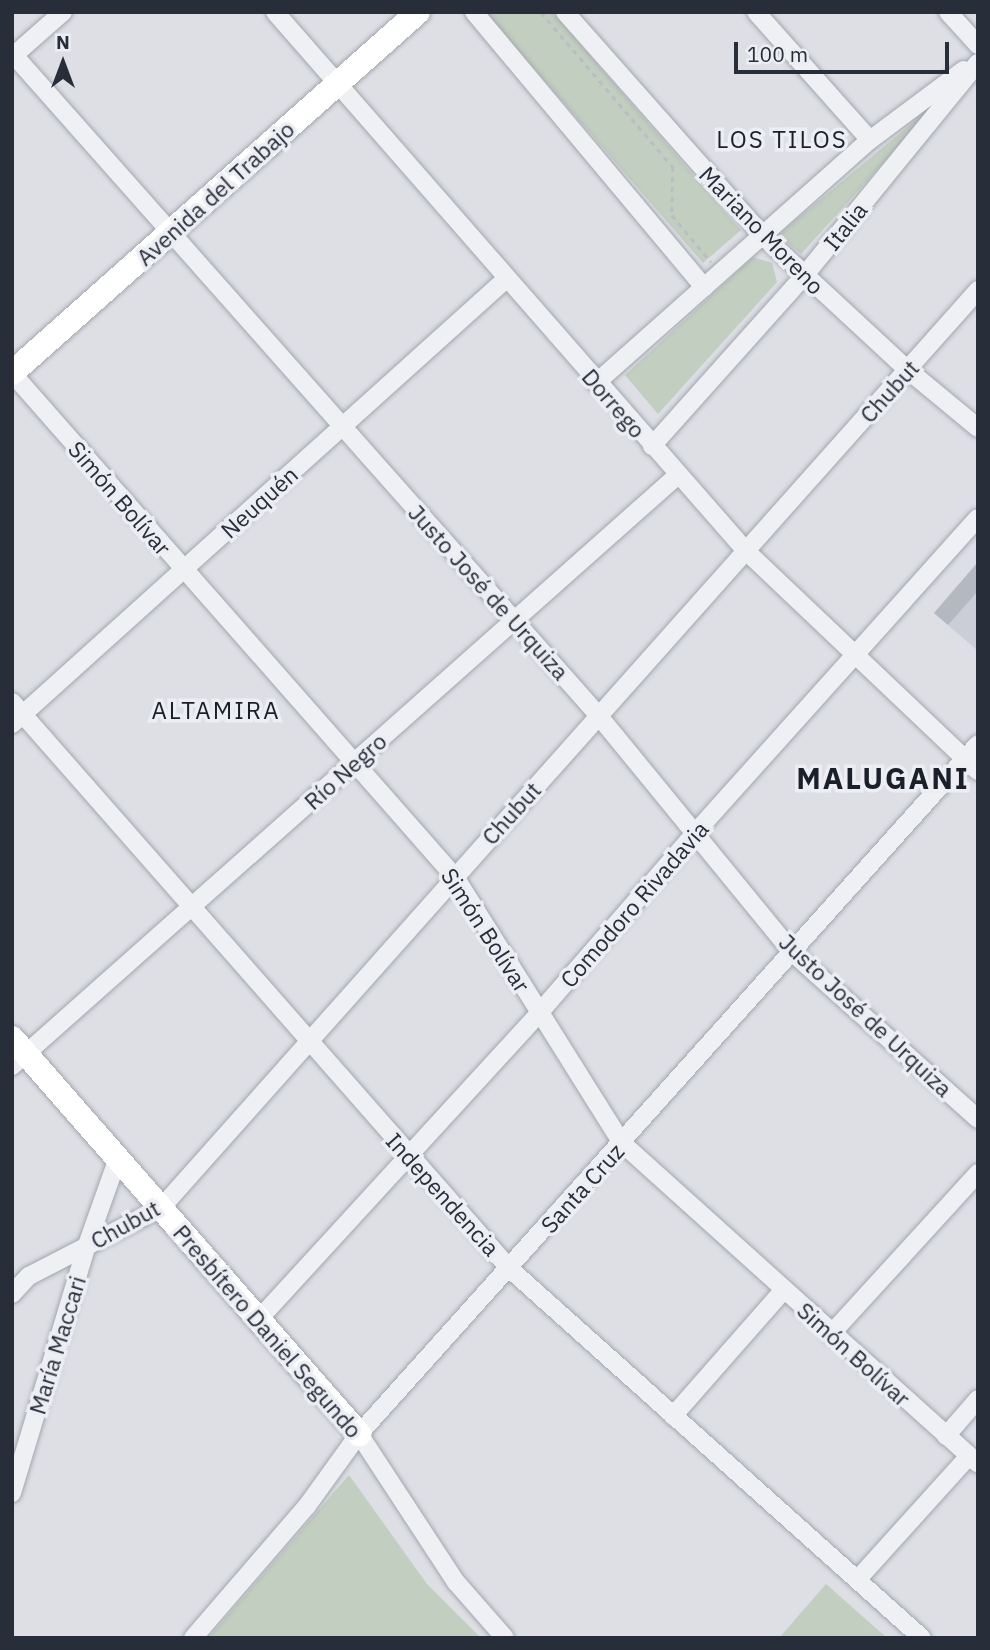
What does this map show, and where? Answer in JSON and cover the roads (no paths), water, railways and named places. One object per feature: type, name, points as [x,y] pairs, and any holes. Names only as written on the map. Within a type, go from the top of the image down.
[{"type":"main road","name":"Avenida del Trabajo","points":[[12,373],[418,12]]},
{"type":"main road","name":"Presbítero Daniel Segundo","points":[[17,1052],[118,1158],[359,1434]]},
{"type":"street","points":[[13,55],[63,12]]},
{"type":"street","name":"Dorrego","points":[[275,12],[596,383],[746,551],[971,765]]},
{"type":"street","points":[[474,12],[704,287]]},
{"type":"street","name":"Mariano Moreno","points":[[565,12],[762,235],[908,370],[978,428]]},
{"type":"street","points":[[756,12],[870,140]]},
{"type":"street","points":[[948,12],[978,45]]},
{"type":"street","name":"Justo José de Urquiza","points":[[13,55],[598,715],[792,952],[978,1119]]},
{"type":"street","points":[[596,383],[870,140],[978,61]]},
{"type":"street","name":"Italia","points":[[652,446],[804,276],[978,61]]},
{"type":"street","name":"Neuquén","points":[[16,714],[183,570],[506,279]]},
{"type":"street","name":"Chubut","points":[[12,1294],[29,1276],[162,1208],[978,290]]},
{"type":"street","name":"Simón Bolívar","points":[[12,373],[455,877],[622,1143],[973,1460]]},
{"type":"street","name":"Río Negro","points":[[17,1052],[193,905],[678,475]]},
{"type":"street","name":"Comodoro Rivadavia","points":[[259,1320],[540,1012],[695,833],[856,657],[978,518]]},
{"type":"street","name":"Independencia","points":[[16,714],[193,905],[308,1042],[510,1269],[922,1638]]},
{"type":"street","name":"Santa Cruz","points":[[193,1638],[307,1506],[359,1434],[792,952],[971,765],[978,744]]},
{"type":"street","name":"María Maccari","points":[[12,1493],[87,1245],[118,1158]]},
{"type":"street","points":[[831,1334],[978,1173]]},
{"type":"street","points":[[673,1416],[783,1291]]},
{"type":"street","points":[[946,1436],[978,1399]]},
{"type":"street","name":"Presbítero Daniel Segundo","points":[[359,1434],[456,1582],[505,1638]]},
{"type":"street","points":[[857,1580],[973,1460]]},
{"type":"district","name":"LOS TILOS","points":[[782,140]]},
{"type":"district","name":"ALTAMIRA","points":[[216,711]]},
{"type":"district","name":"MALUGANI","points":[[883,778]]}]
